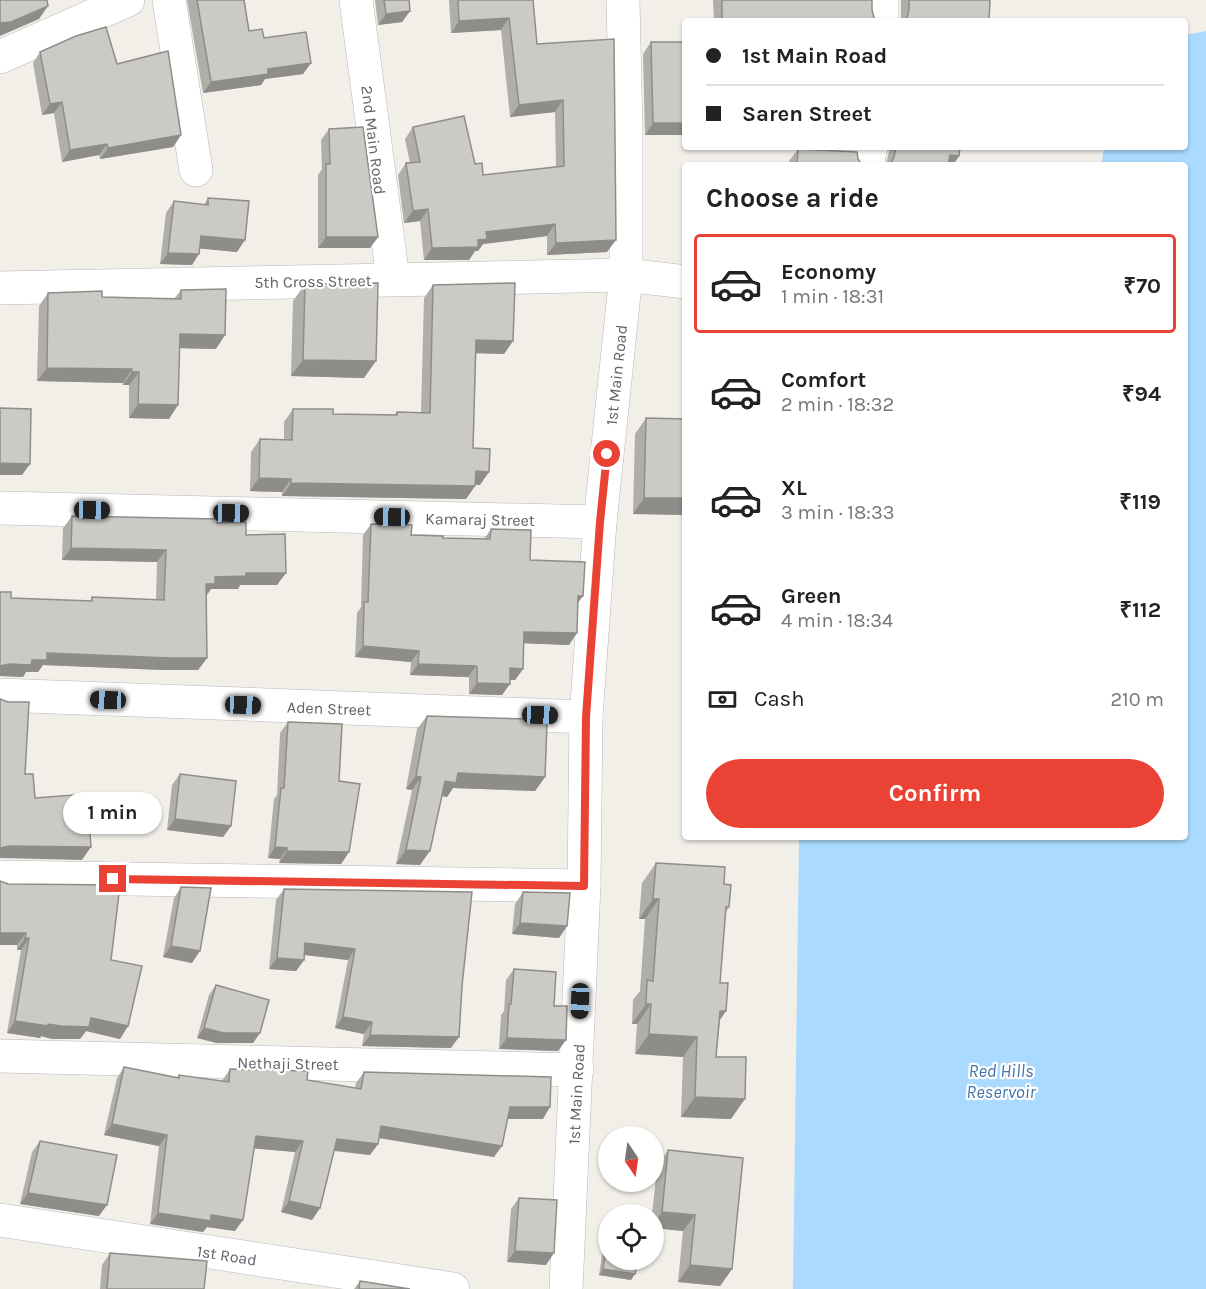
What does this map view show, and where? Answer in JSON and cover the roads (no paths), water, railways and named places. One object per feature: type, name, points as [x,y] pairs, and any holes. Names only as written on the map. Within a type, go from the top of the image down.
[{"type":"street","points":[[0,57],[128,0]]},
{"type":"street","points":[[170,0],[196,170]]},
{"type":"street","name":"2nd Main Road","points":[[356,0],[393,279]]},
{"type":"street","name":"1st Main Road","points":[[566,1289],[584,886],[586,717],[600,522],[627,275],[623,0]]},
{"type":"street","points":[[882,0],[882,18]]},
{"type":"street","name":"5th Cross Street","points":[[0,288],[627,275],[682,282]]},
{"type":"street","name":"Kamaraj Street","points":[[0,508],[600,522]]},
{"type":"street","name":"Aden Street","points":[[0,695],[586,717]]},
{"type":"street","points":[[0,877],[584,886]]},
{"type":"street","name":"Nethaji Street","points":[[0,1056],[577,1070]]},
{"type":"street","name":"1st Road","points":[[0,1220],[453,1289]]},
{"type":"water","name":"Red Hills Reservoir","points":[[1206,31],[1206,1289],[793,1289],[799,840],[1188,840],[1188,162],[1101,162],[1104,150],[1188,150],[1188,34]]}]
